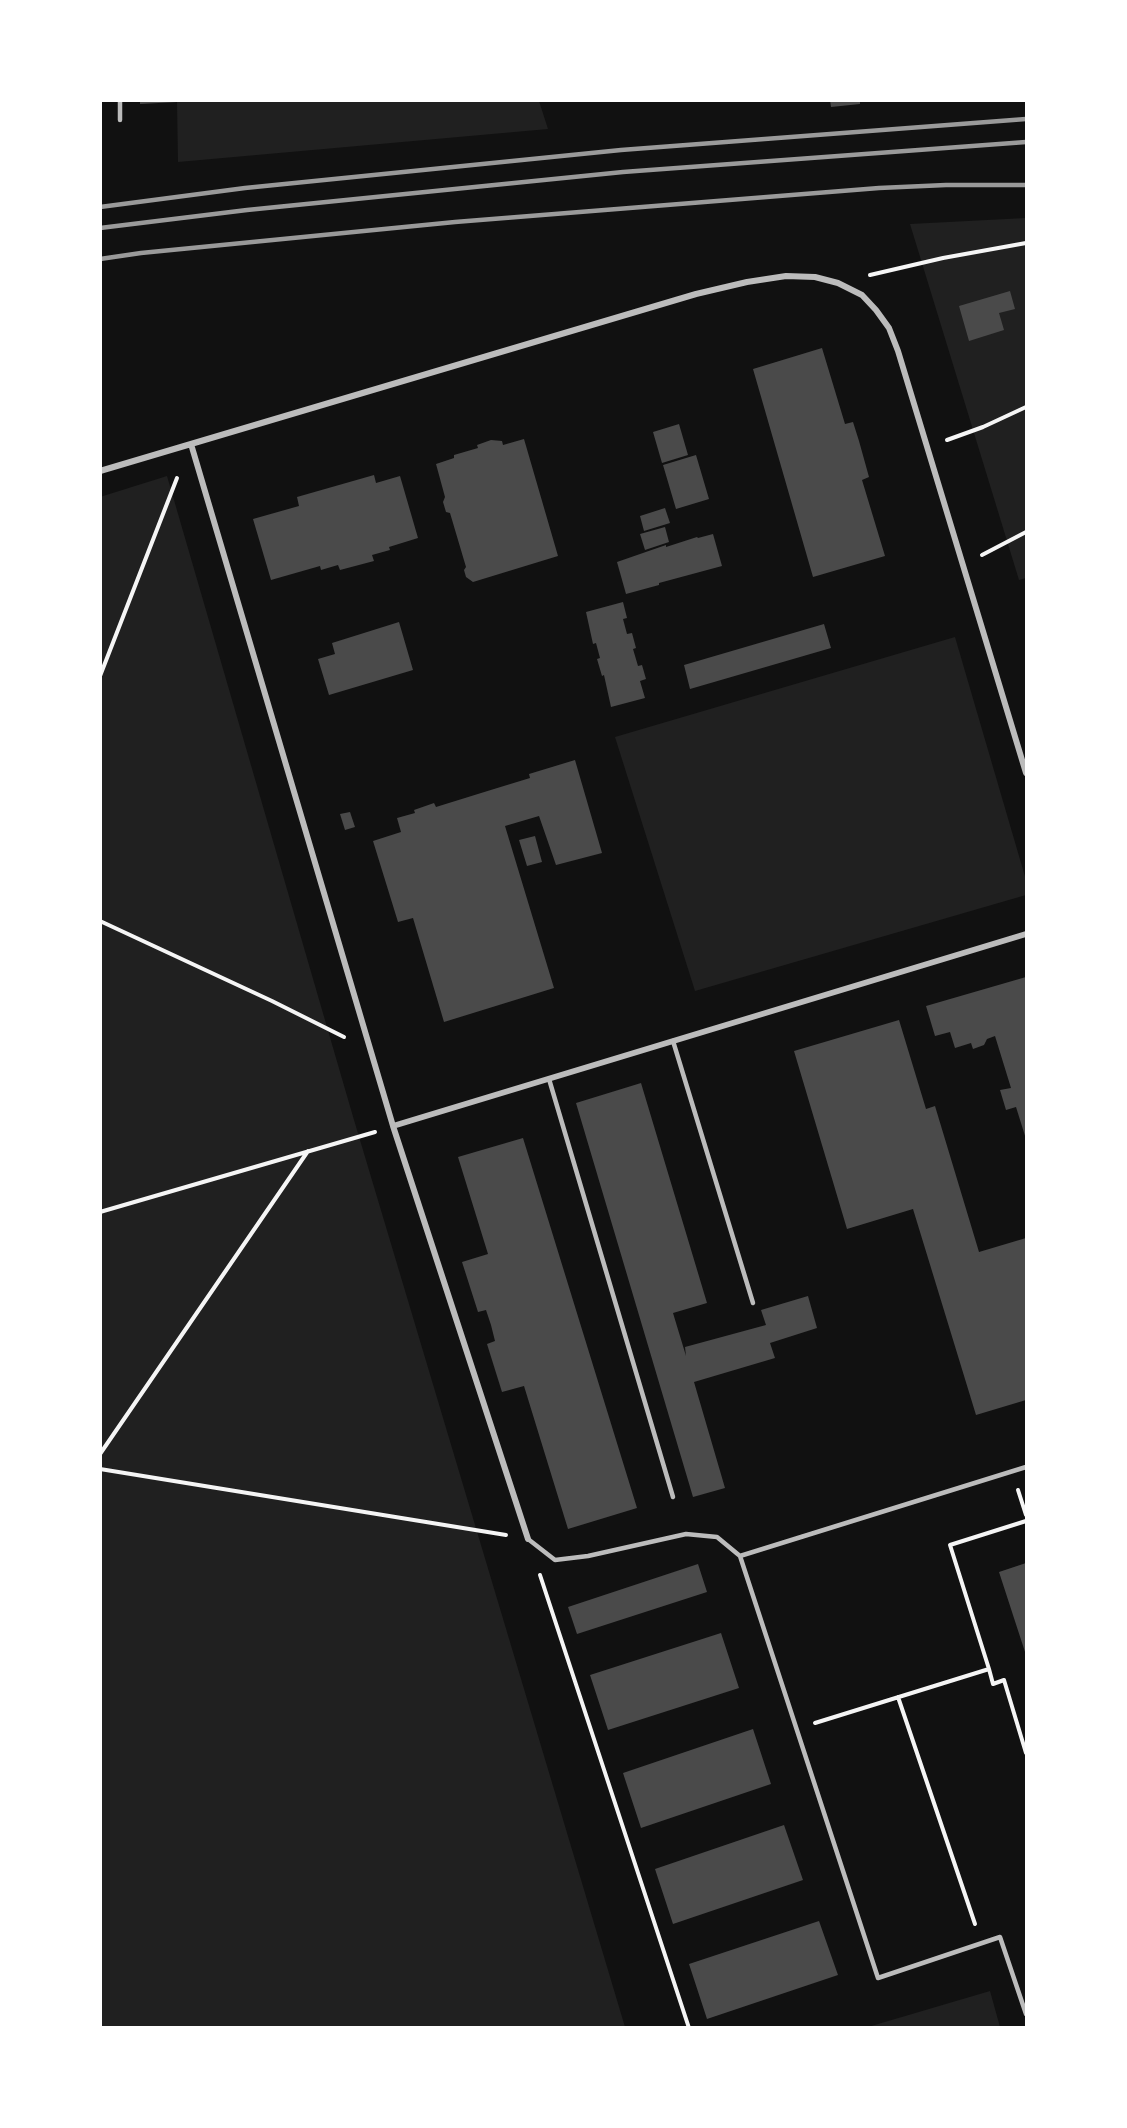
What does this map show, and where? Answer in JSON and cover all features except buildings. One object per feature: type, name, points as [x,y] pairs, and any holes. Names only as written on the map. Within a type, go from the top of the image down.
[{"type":"street","points":[[100,471],[696,294],[786,276],[815,277],[838,283],[862,295],[889,328],[1026,773]]},
{"type":"street","points":[[190,444],[393,1126],[528,1539]]},
{"type":"street","points":[[393,1126],[1026,934]]},
{"type":"lane","points":[[120,100],[120,120]]},
{"type":"lane","points":[[673,1041],[753,1304]]},
{"type":"lane","points":[[549,1079],[673,1497]]},
{"type":"lane","points":[[741,1556],[1026,1467]]},
{"type":"lane","points":[[528,1539],[555,1560],[588,1556],[686,1534],[717,1537],[741,1556],[878,1978],[1000,1937],[1026,2014]]},
{"type":"path","points":[[838,283],[943,258],[1026,243]]},
{"type":"path","points":[[926,447],[983,427],[1026,407]]},
{"type":"path","points":[[100,676],[190,444]]},
{"type":"path","points":[[962,566],[1026,532]]},
{"type":"path","points":[[100,921],[272,1001],[370,1050]]},
{"type":"path","points":[[100,1212],[393,1126]]},
{"type":"path","points":[[100,1454],[308,1151]]},
{"type":"path","points":[[100,1469],[528,1539],[689,2028]]},
{"type":"path","points":[[1026,1521],[950,1545],[993,1684],[1004,1680],[1026,1753]]},
{"type":"path","points":[[797,1729],[988,1670]]},
{"type":"path","points":[[897,1697],[982,1943]]},
{"type":"shaded area","points":[[177,101],[539,101],[548,129],[178,162]]},
{"type":"shaded area","points":[[1026,218],[1026,578],[1019,580],[910,224]]},
{"type":"shaded area","points":[[167,476],[354,1120],[625,2027],[101,2027],[100,497]]},
{"type":"shaded area","points":[[955,637],[1026,880],[1026,895],[695,991],[615,737]]},
{"type":"shaded area","points":[[990,1991],[1000,2027],[868,2027]]},
{"type":"railway","points":[[100,207],[245,188],[621,150],[1026,119]]},
{"type":"railway","points":[[100,228],[247,210],[623,172],[1026,142]]},
{"type":"railway","points":[[100,259],[455,222],[879,188],[1026,185]]}]
